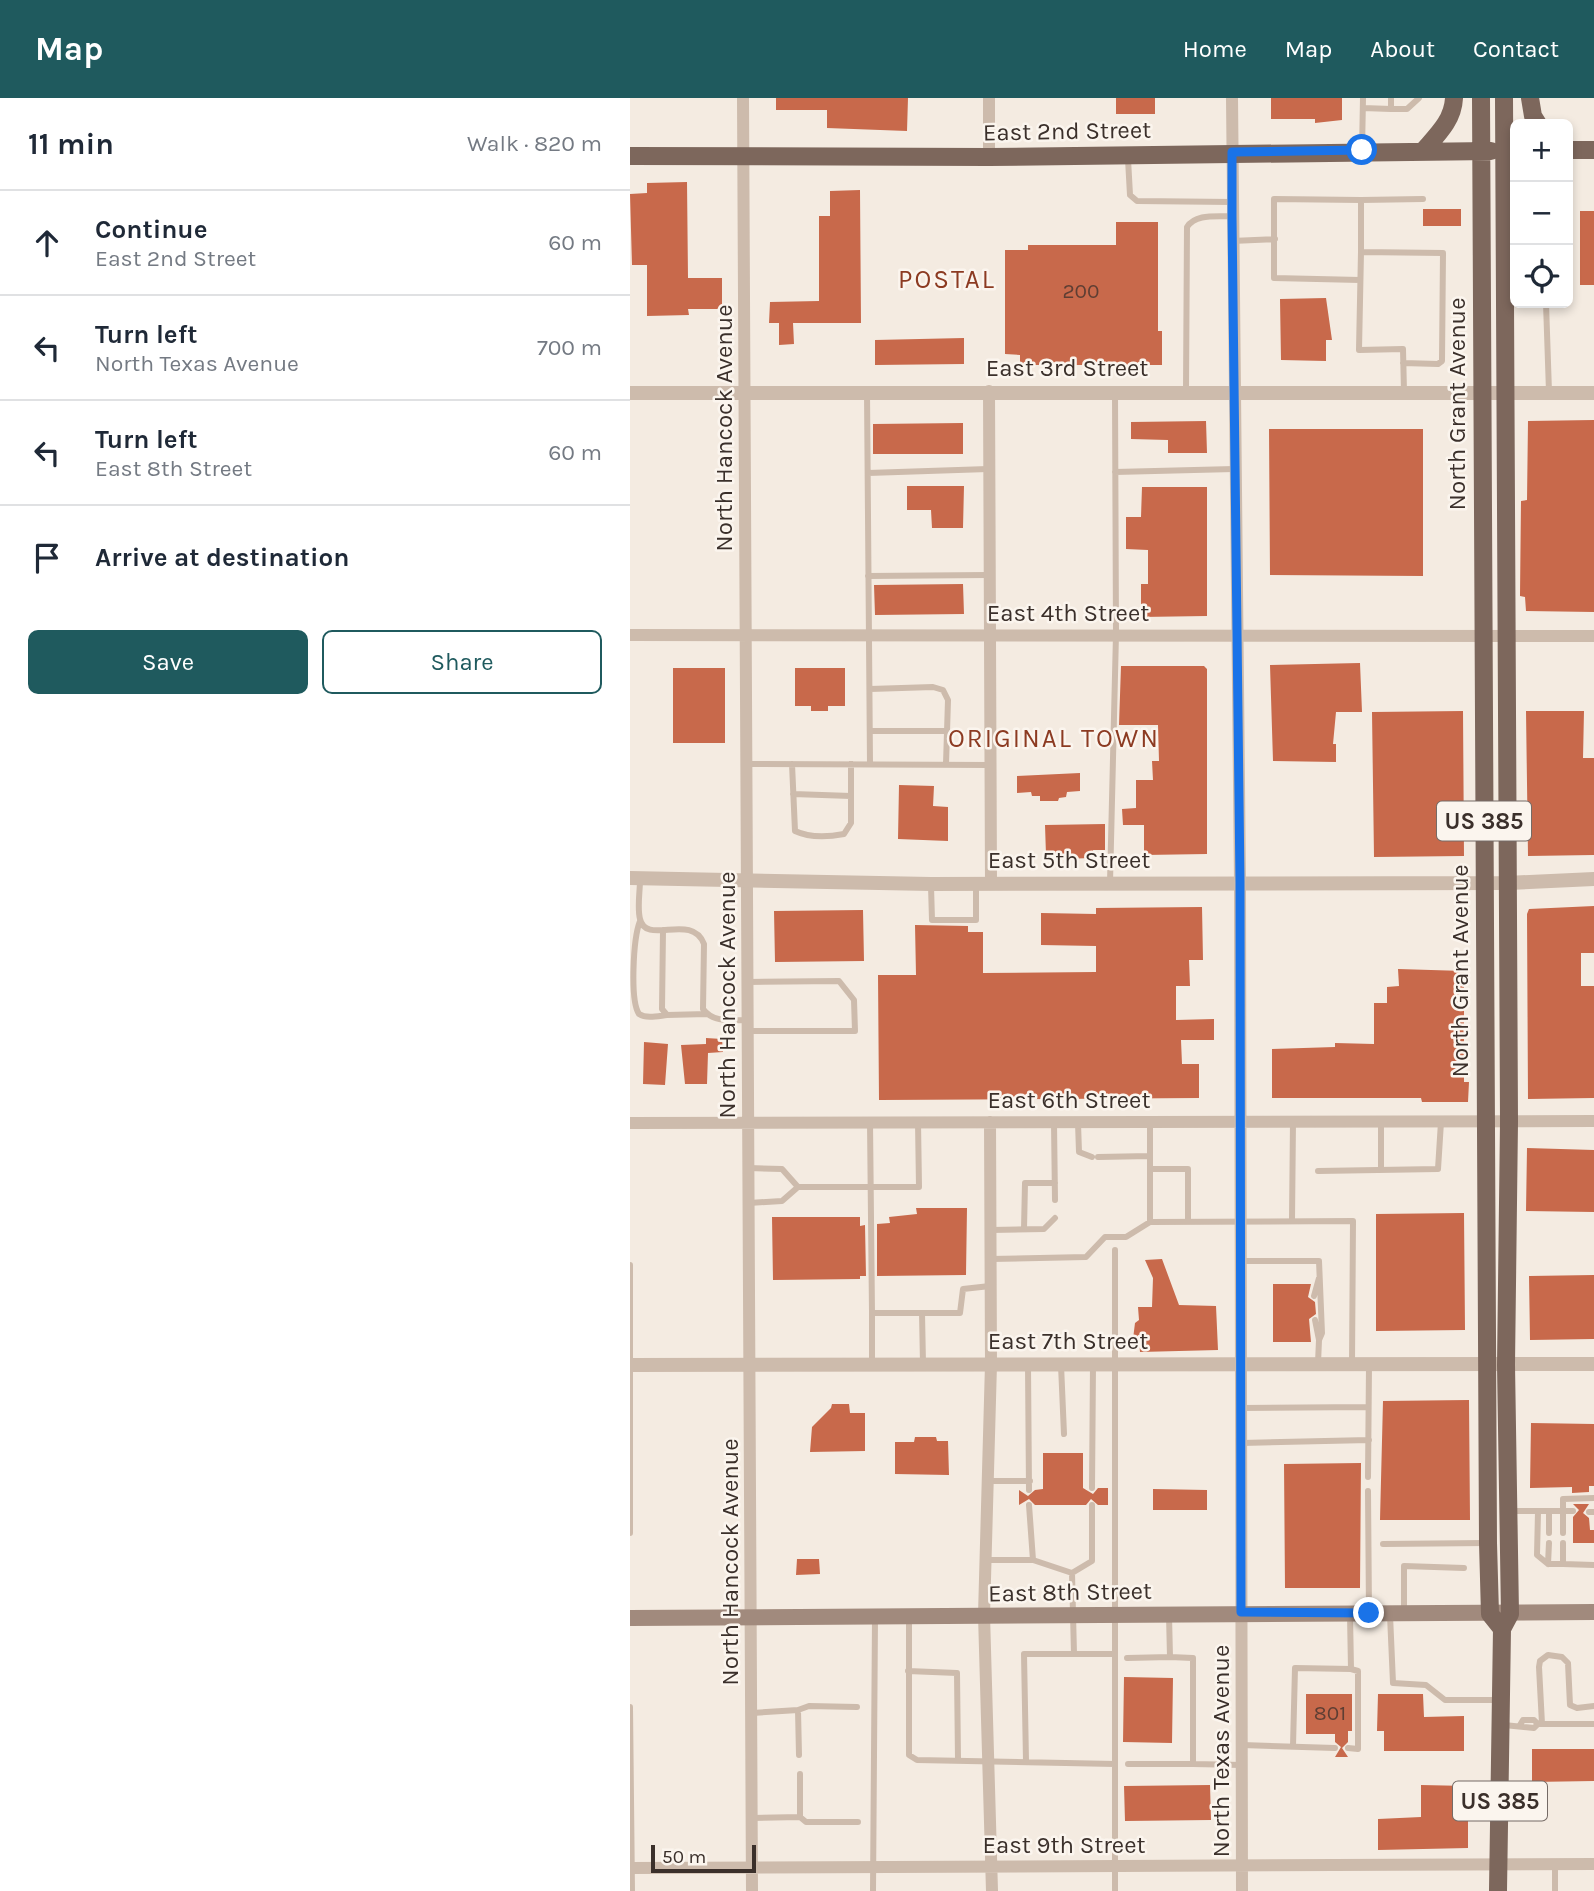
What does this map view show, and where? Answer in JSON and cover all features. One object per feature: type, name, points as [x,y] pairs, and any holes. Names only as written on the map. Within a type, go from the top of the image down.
[{"type":"main road","points":[[1424,150],[1449,119],[1454,98]]},
{"type":"main road","name":"North Grant Avenue","points":[[1481,98],[1486,1365],[1490,1614]]},
{"type":"main road","name":"North Grant Avenue","points":[[1498,1891],[1498,1864],[1511,1725],[1502,1700],[1508,1511],[1506,1365],[1509,1122],[1504,395],[1510,151],[1504,98]]},
{"type":"main road","points":[[1530,98],[1535,119]]},
{"type":"main road","points":[[1573,149],[1594,150]]},
{"type":"main road","name":"East 2nd Street","points":[[630,156],[989,157],[1362,150],[1510,151]]},
{"type":"main road","name":"East 8th Street","points":[[630,1618],[909,1618],[1241,1612],[1490,1614]]},
{"type":"main road","points":[[1490,1614],[1506,1621],[1594,1612]]},
{"type":"street","name":"North Hancock Avenue","points":[[743,98],[752,1891]]},
{"type":"street","points":[[989,98],[989,157]]},
{"type":"street","name":"North Texas Avenue","points":[[1232,98],[1235,634],[1240,882],[1238,1261],[1242,1891]]},
{"type":"street","name":"East 3rd Street","points":[[630,393],[1234,390],[1504,395],[1594,393]]},
{"type":"street","points":[[984,883],[990,765],[989,391]]},
{"type":"street","name":"East 4th Street","points":[[630,635],[1594,636]]},
{"type":"street","name":"East 5th Street","points":[[635,878],[931,884],[1507,883],[1594,879]]},
{"type":"street","name":"East 6th Street","points":[[630,1123],[1594,1121]]},
{"type":"street","points":[[990,1122],[991,1364],[984,1615],[992,1891]]},
{"type":"street","name":"East 7th Street","points":[[631,1365],[1594,1364]]},
{"type":"street","name":"East 9th Street","points":[[631,1868],[1594,1864]]},
{"type":"lane","points":[[1362,150],[1363,98]]},
{"type":"lane","points":[[1391,98],[1391,109]]},
{"type":"lane","points":[[1363,108],[1407,109],[1419,98]]},
{"type":"lane","points":[[1128,154],[1130,195],[1137,201],[1232,202]]},
{"type":"lane","points":[[1360,279],[1274,278],[1274,199],[1423,199]]},
{"type":"lane","points":[[1362,200],[1359,350],[1403,349],[1404,393]]},
{"type":"lane","points":[[1186,391],[1187,228],[1189,223],[1206,217],[1232,216]]},
{"type":"lane","points":[[1232,241],[1275,239]]},
{"type":"lane","points":[[1361,252],[1443,253],[1442,361],[1438,364],[1403,363]]},
{"type":"lane","points":[[1546,308],[1549,394]]},
{"type":"lane","points":[[1110,883],[1116,634],[1115,391]]},
{"type":"lane","points":[[867,392],[870,764]]},
{"type":"lane","points":[[868,472],[988,469]]},
{"type":"lane","points":[[1115,472],[1234,469]]},
{"type":"lane","points":[[868,576],[988,575]]},
{"type":"lane","points":[[870,689],[933,687],[943,690],[948,700],[946,764]]},
{"type":"lane","points":[[870,731],[947,731]]},
{"type":"lane","points":[[747,764],[990,765]]},
{"type":"lane","points":[[792,764],[795,831],[804,835],[844,834],[851,823],[851,764]]},
{"type":"lane","points":[[793,794],[851,796]]},
{"type":"lane","points":[[635,878],[640,921],[633,941],[630,990],[636,1012],[646,1017],[707,1014]]},
{"type":"lane","points":[[931,884],[932,920],[943,920],[976,919],[984,883]]},
{"type":"lane","points":[[640,921],[652,930],[693,929],[701,935],[704,944],[703,1009],[715,1019],[748,1026],[855,1031],[854,1000],[839,981],[748,982]]},
{"type":"lane","points":[[663,930],[662,1009],[667,1016]]},
{"type":"lane","points":[[1078,1121],[1079,1152],[1095,1157],[1150,1156]]},
{"type":"lane","points":[[1150,1121],[1150,1222]]},
{"type":"lane","points":[[1292,1220],[1293,1121]]},
{"type":"lane","points":[[1381,1121],[1381,1170]]},
{"type":"lane","points":[[870,1122],[872,1364]]},
{"type":"lane","points":[[748,1203],[782,1201],[798,1187],[919,1187],[918,1122]]},
{"type":"lane","points":[[1318,1171],[1438,1169],[1441,1122]]},
{"type":"lane","points":[[1054,1123],[1055,1200]]},
{"type":"lane","points":[[748,1168],[782,1169],[798,1187]]},
{"type":"lane","points":[[1150,1169],[1188,1169],[1188,1222]]},
{"type":"lane","points":[[1024,1229],[1025,1183],[1055,1183]]},
{"type":"lane","points":[[991,1230],[1044,1229],[1055,1218]]},
{"type":"lane","points":[[990,1259],[1086,1256],[1105,1237],[1126,1237],[1150,1222],[1353,1221],[1352,1364]]},
{"type":"lane","points":[[1115,1250],[1115,1891]]},
{"type":"lane","points":[[1238,1261],[1319,1261],[1322,1322],[1318,1363]]},
{"type":"lane","points":[[630,1265],[630,1533]]},
{"type":"lane","points":[[1314,1296],[1319,1279]]},
{"type":"lane","points":[[872,1313],[960,1313],[963,1289],[990,1286]]},
{"type":"lane","points":[[922,1313],[923,1364]]},
{"type":"lane","points":[[1315,1320],[1319,1340]]},
{"type":"lane","points":[[1061,1363],[1064,1434]]},
{"type":"lane","points":[[1092,1488],[1093,1363]]},
{"type":"lane","points":[[1028,1364],[1029,1490]]},
{"type":"lane","points":[[1368,1477],[1369,1364]]},
{"type":"lane","points":[[1240,1408],[1368,1408]]},
{"type":"lane","points":[[1240,1443],[1369,1440]]},
{"type":"lane","points":[[988,1481],[1030,1481]]},
{"type":"lane","points":[[1368,1491],[1369,1613]]},
{"type":"lane","points":[[1563,1533],[1563,1499],[1594,1498]]},
{"type":"lane","points":[[1029,1505],[1033,1560]]},
{"type":"lane","points":[[986,1560],[1033,1560],[1072,1573],[1092,1561],[1092,1505]]},
{"type":"lane","points":[[1508,1511],[1573,1511]]},
{"type":"lane","points":[[1549,1511],[1549,1533]]},
{"type":"lane","points":[[1538,1512],[1537,1555],[1548,1564],[1594,1565]]},
{"type":"lane","points":[[1548,1564],[1549,1543]]},
{"type":"lane","points":[[1563,1543],[1563,1564]]},
{"type":"lane","points":[[1383,1544],[1488,1544]]},
{"type":"lane","points":[[1464,1568],[1404,1566],[1397,1613],[1393,1683],[1426,1685],[1445,1700],[1502,1700]]},
{"type":"lane","points":[[1072,1573],[1074,1654]]},
{"type":"lane","points":[[1169,1613],[1171,1657]]},
{"type":"lane","points":[[1350,1613],[1351,1669]]},
{"type":"lane","points":[[873,1891],[875,1618]]},
{"type":"lane","points":[[909,1618],[909,1755],[917,1760],[1115,1764]]},
{"type":"lane","points":[[1026,1761],[1024,1654],[1114,1654]]},
{"type":"lane","points":[[1540,1724],[1539,1667],[1540,1661],[1548,1655],[1562,1657],[1569,1663],[1570,1705],[1577,1708],[1594,1706]]},
{"type":"lane","points":[[1127,1658],[1194,1658],[1193,1764]]},
{"type":"lane","points":[[1293,1746],[1295,1668],[1351,1669],[1359,1671],[1358,1749],[1348,1748]]},
{"type":"lane","points":[[908,1671],[957,1673],[958,1760]]},
{"type":"lane","points":[[752,1713],[798,1710],[809,1706],[857,1707]]},
{"type":"lane","points":[[630,1707],[632,1891]]},
{"type":"lane","points":[[798,1710],[799,1755]]},
{"type":"lane","points":[[1511,1725],[1534,1728],[1540,1724],[1594,1724]]},
{"type":"lane","points":[[1242,1745],[1335,1748]]},
{"type":"lane","points":[[1128,1764],[1242,1765]]},
{"type":"lane","points":[[800,1774],[800,1817]]},
{"type":"lane","points":[[752,1818],[800,1817],[806,1822],[858,1822]]},
{"type":"lane","points":[[1555,1864],[1555,1891]]},
{"type":"building","points":[[776,98],[908,98],[907,131],[827,128],[827,110],[776,110]]},
{"type":"building","points":[[1116,98],[1155,98],[1155,114],[1116,114]]},
{"type":"building","points":[[1271,98],[1342,98],[1342,120],[1315,123],[1315,119],[1271,119]]},
{"type":"building","points":[[687,182],[688,278],[722,278],[722,309],[688,309],[689,315],[647,316],[647,265],[632,265],[630,194],[647,193],[647,183]]},
{"type":"building","points":[[860,190],[861,323],[793,323],[794,344],[779,345],[779,323],[769,323],[770,302],[819,301],[819,216],[830,216],[830,191]]},
{"type":"building","points":[[1423,209],[1461,209],[1461,226],[1423,226]]},
{"type":"building","points":[[1580,211],[1594,211],[1594,285],[1580,285]]},
{"type":"building","points":[[1116,222],[1158,222],[1158,331],[1162,331],[1162,365],[1020,365],[1020,355],[1005,354],[1005,250],[1028,250],[1028,245],[1116,245]]},
{"type":"building","points":[[1326,298],[1332,340],[1326,340],[1326,361],[1281,360],[1280,299]]},
{"type":"building","points":[[964,338],[964,364],[875,365],[875,340]]},
{"type":"building","points":[[1594,420],[1594,612],[1526,611],[1525,597],[1520,596],[1521,501],[1527,500],[1528,421]]},
{"type":"building","points":[[1206,421],[1207,453],[1168,453],[1168,440],[1131,439],[1131,422]]},
{"type":"building","points":[[963,423],[963,454],[873,454],[873,424]]},
{"type":"building","points":[[1269,429],[1423,429],[1423,576],[1270,575]]},
{"type":"building","points":[[907,486],[964,486],[963,528],[932,528],[931,510],[907,510]]},
{"type":"building","points":[[1142,487],[1207,487],[1207,616],[1141,617],[1141,584],[1148,584],[1148,550],[1126,549],[1126,517],[1141,517]]},
{"type":"building","points":[[963,584],[964,614],[875,615],[874,585]]},
{"type":"building","points":[[1360,663],[1362,712],[1336,712],[1333,744],[1336,744],[1336,762],[1273,761],[1270,665]]},
{"type":"building","points":[[1121,666],[1204,666],[1207,669],[1207,854],[1144,855],[1144,825],[1123,825],[1122,809],[1136,808],[1136,780],[1153,780],[1152,761],[1159,761],[1158,725],[1119,725]]},
{"type":"building","points":[[673,668],[725,668],[725,743],[673,743]]},
{"type":"building","points":[[795,668],[845,668],[845,706],[828,706],[828,711],[811,711],[811,706],[795,706]]},
{"type":"building","points":[[1463,711],[1464,856],[1374,857],[1372,712]]},
{"type":"building","points":[[1526,711],[1584,711],[1583,758],[1594,758],[1594,855],[1528,856]]},
{"type":"building","points":[[1080,773],[1080,791],[1067,792],[1066,797],[1059,798],[1058,801],[1040,801],[1040,796],[1032,796],[1031,792],[1017,793],[1017,776]]},
{"type":"building","points":[[899,785],[934,786],[933,806],[948,807],[948,841],[898,839]]},
{"type":"building","points":[[1105,824],[1105,850],[1093,850],[1094,858],[1056,859],[1055,854],[1046,855],[1045,825]]},
{"type":"building","points":[[1594,906],[1594,953],[1581,953],[1581,986],[1594,986],[1594,1098],[1528,1099],[1527,914],[1529,909]]},
{"type":"building","points":[[1202,907],[1203,960],[1189,960],[1190,986],[1176,986],[1176,1020],[1214,1019],[1214,1040],[1181,1040],[1182,1064],[1199,1064],[1199,1098],[879,1100],[878,975],[916,975],[915,925],[968,926],[968,932],[983,932],[983,973],[1096,972],[1096,946],[1041,945],[1041,913],[1096,914],[1096,908]]},
{"type":"building","points":[[863,910],[864,961],[775,962],[774,911]]},
{"type":"building","points":[[1398,969],[1464,971],[1464,1082],[1469,1082],[1468,1102],[1422,1102],[1421,1098],[1272,1098],[1272,1049],[1335,1047],[1335,1043],[1374,1044],[1374,1003],[1387,1003],[1387,987],[1399,986]]},
{"type":"building","points":[[706,1038],[722,1039],[723,1052],[708,1053],[707,1084],[685,1084],[681,1045],[706,1044]]},
{"type":"building","points":[[644,1042],[668,1044],[665,1085],[643,1084]]},
{"type":"building","points":[[1527,1148],[1594,1150],[1594,1212],[1526,1211]]},
{"type":"building","points":[[916,1208],[967,1208],[966,1275],[877,1276],[877,1224],[890,1223],[889,1217],[917,1214]]},
{"type":"building","points":[[1464,1213],[1465,1330],[1376,1331],[1376,1214]]},
{"type":"building","points":[[772,1217],[860,1217],[860,1226],[865,1225],[866,1276],[860,1276],[860,1279],[773,1280]]},
{"type":"building","points":[[1162,1259],[1179,1305],[1216,1306],[1218,1350],[1140,1352],[1139,1339],[1133,1339],[1135,1323],[1139,1320],[1138,1307],[1152,1307],[1153,1278],[1145,1260]]},
{"type":"building","points":[[1594,1275],[1594,1339],[1530,1340],[1529,1276]]},
{"type":"building","points":[[1273,1284],[1311,1284],[1308,1297],[1315,1302],[1316,1314],[1309,1319],[1311,1342],[1273,1342]]},
{"type":"building","points":[[1469,1400],[1470,1520],[1380,1520],[1383,1401]]},
{"type":"building","points":[[832,1404],[849,1404],[850,1413],[865,1413],[865,1451],[810,1452],[812,1427]]},
{"type":"building","points":[[1531,1423],[1594,1424],[1594,1486],[1589,1486],[1589,1492],[1572,1493],[1572,1487],[1530,1488]]},
{"type":"building","points":[[915,1437],[936,1437],[937,1441],[948,1441],[949,1475],[895,1474],[895,1442],[914,1442]]},
{"type":"building","points":[[1043,1453],[1083,1453],[1083,1488],[1093,1494],[1098,1488],[1108,1488],[1108,1505],[1098,1505],[1091,1499],[1086,1505],[1035,1505],[1029,1499],[1019,1505],[1019,1490],[1028,1496],[1035,1490],[1043,1489]]},
{"type":"building","points":[[1361,1463],[1360,1588],[1285,1588],[1284,1464]]},
{"type":"building","points":[[1153,1489],[1207,1490],[1207,1510],[1153,1510]]},
{"type":"building","points":[[1573,1504],[1589,1504],[1583,1513],[1589,1518],[1590,1530],[1594,1530],[1594,1543],[1573,1543],[1573,1517],[1579,1510]]},
{"type":"building","points":[[797,1559],[819,1559],[820,1574],[796,1575]]},
{"type":"building","points":[[1124,1677],[1173,1678],[1172,1743],[1123,1742]]},
{"type":"building","points":[[1306,1694],[1352,1694],[1352,1731],[1348,1731],[1348,1742],[1342,1748],[1348,1757],[1335,1757],[1341,1747],[1335,1742],[1335,1734],[1306,1734]]},
{"type":"building","points":[[1378,1694],[1423,1694],[1424,1717],[1464,1716],[1464,1751],[1384,1751],[1384,1731],[1377,1731]]},
{"type":"building","points":[[1532,1749],[1594,1749],[1594,1781],[1532,1782]]},
{"type":"building","points":[[1210,1785],[1211,1820],[1125,1821],[1124,1786]]},
{"type":"building","points":[[1421,1785],[1468,1786],[1468,1848],[1378,1850],[1378,1819],[1421,1817]]},
{"type":"district","name":"POSTAL","points":[[947,279]]},
{"type":"district","name":"ORIGINAL TOWN","points":[[1054,738]]},
{"type":"route","points":[[1362,150],[1232,152],[1232,216],[1240,882],[1238,1222],[1241,1612],[1369,1613]]}]
